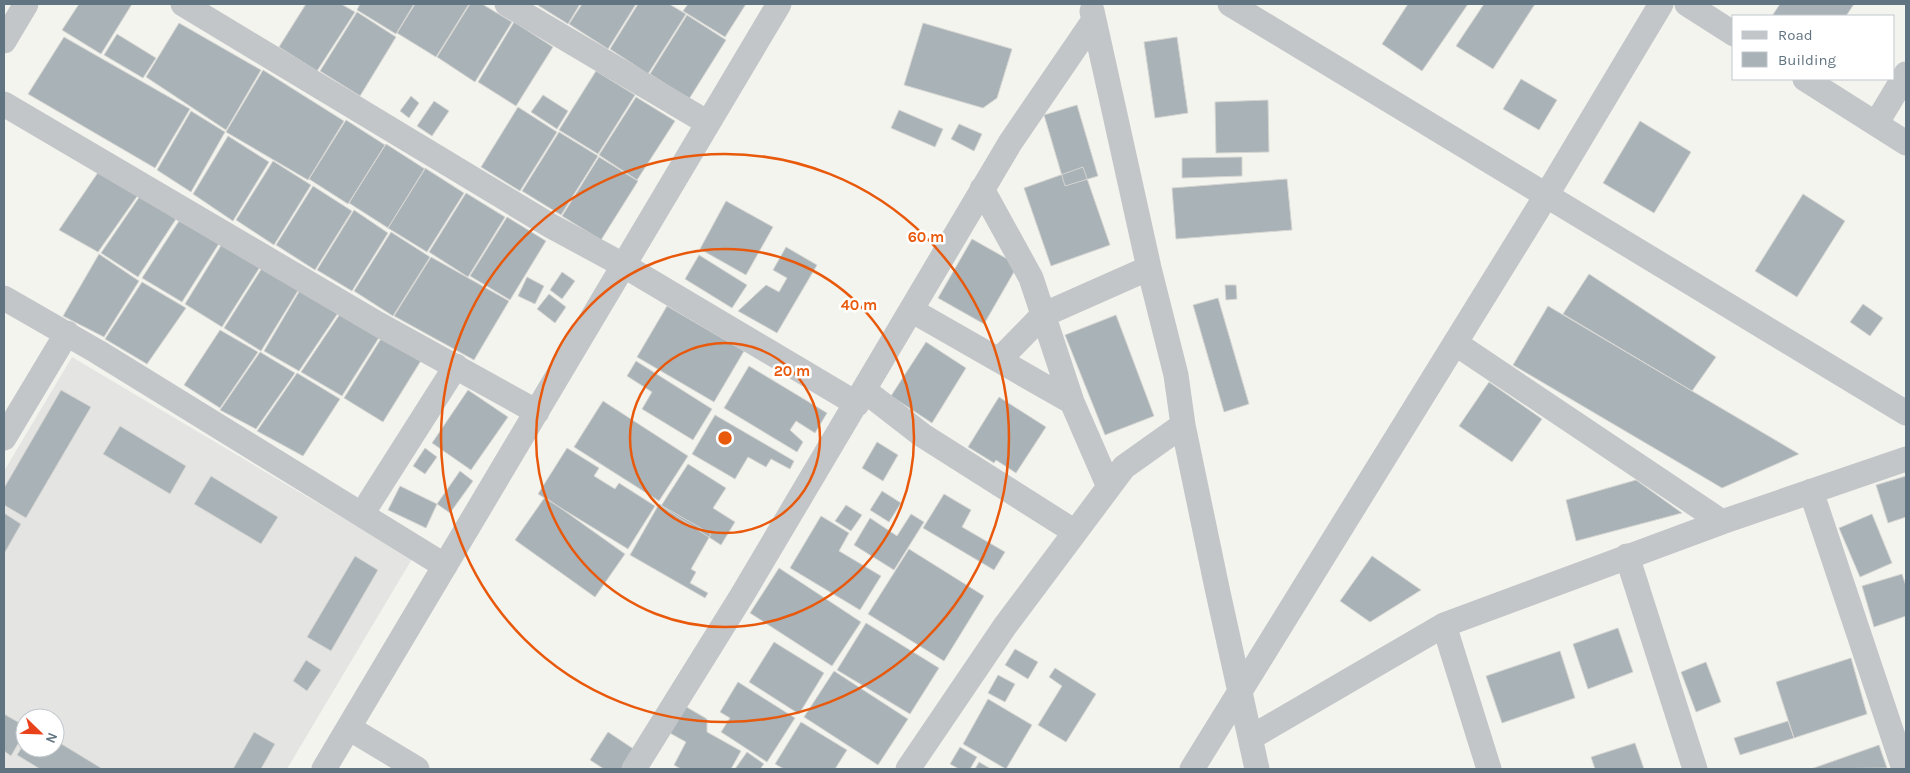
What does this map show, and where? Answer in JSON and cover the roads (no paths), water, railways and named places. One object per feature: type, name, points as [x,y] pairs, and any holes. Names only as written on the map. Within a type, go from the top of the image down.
[{"type":"street","points":[[4,40],[26,4]]},
{"type":"street","points":[[183,4],[551,226],[860,397],[1076,532]]},
{"type":"street","points":[[507,4],[708,123]]},
{"type":"street","points":[[324,769],[779,4]]},
{"type":"street","points":[[1230,4],[1906,413]]},
{"type":"street","points":[[1192,769],[1546,196],[1661,4]]},
{"type":"street","points":[[1687,4],[1732,33]]},
{"type":"street","points":[[634,769],[741,597],[1010,142],[1092,12]]},
{"type":"street","points":[[1092,12],[1149,268],[1176,375],[1183,425],[1257,769]]},
{"type":"street","points":[[1876,124],[1906,74]]},
{"type":"street","points":[[1807,80],[1906,143]]},
{"type":"street","points":[[4,104],[378,324],[537,412]]},
{"type":"street","points":[[982,190],[1031,278],[1072,402],[1109,487]]},
{"type":"street","points":[[999,360],[1043,315],[1149,268]]},
{"type":"street","points":[[4,298],[67,334],[445,566]]},
{"type":"street","points":[[911,310],[1072,402]]},
{"type":"street","points":[[4,438],[67,334]]},
{"type":"street","points":[[1455,343],[1722,522]]},
{"type":"street","points":[[362,514],[456,366]]},
{"type":"street","points":[[908,769],[1005,626],[1124,467],[1183,425]]},
{"type":"street","points":[[1250,738],[1444,625],[1627,556],[1906,459]]},
{"type":"street","points":[[1811,491],[1904,769]]},
{"type":"street","points":[[1627,556],[1695,769]]},
{"type":"street","points":[[1444,625],[1489,769]]},
{"type":"street","points":[[349,728],[417,769]]}]
